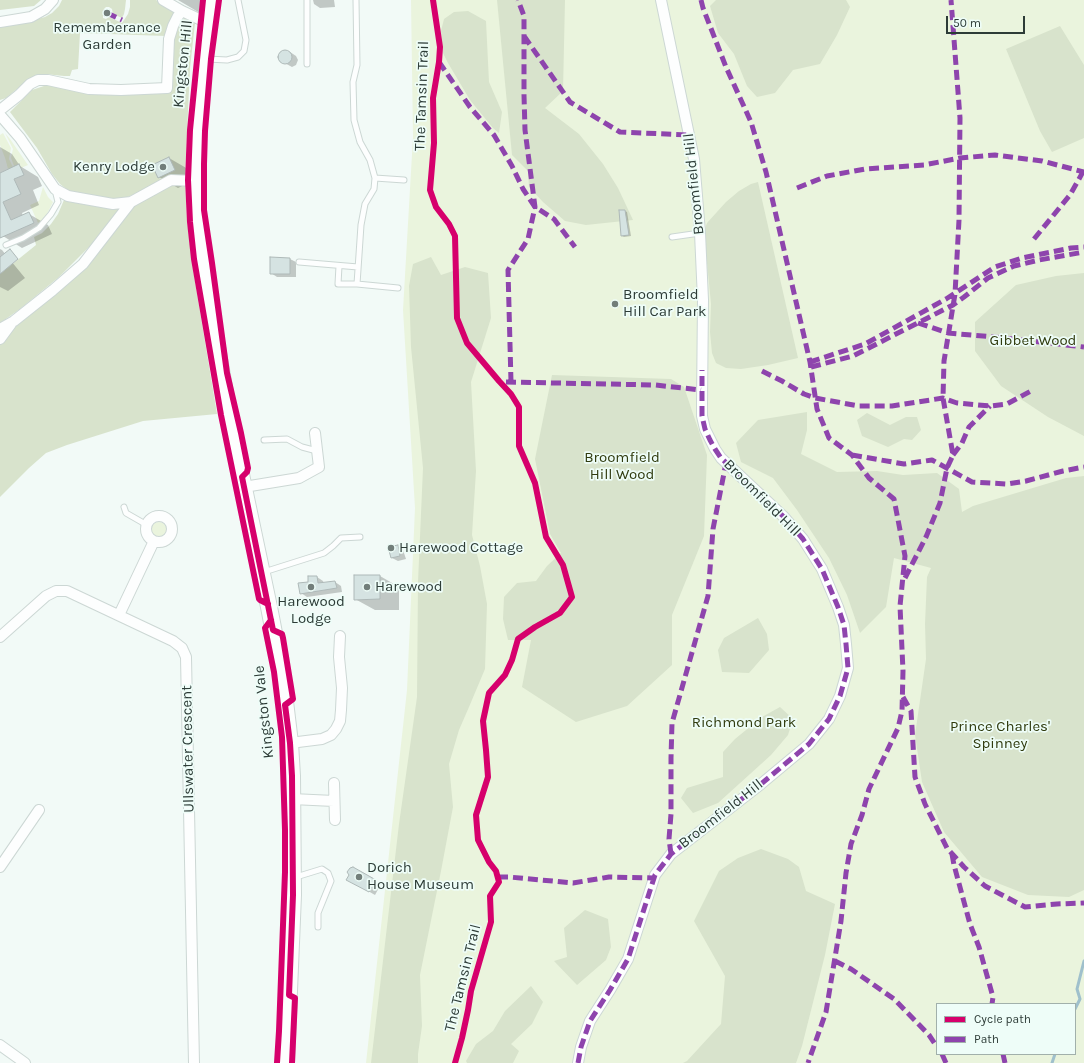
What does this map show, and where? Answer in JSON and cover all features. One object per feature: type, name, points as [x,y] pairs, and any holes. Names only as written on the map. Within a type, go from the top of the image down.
[{"type":"main road","name":"Kingston Hill","points":[[210,0],[200,100],[196,181],[197,219],[206,284],[231,427],[243,482]]},
{"type":"main road","name":"Kingston Vale","points":[[243,482],[269,608],[284,693],[290,743],[292,776],[293,877],[286,1063]]},
{"type":"street","points":[[0,22],[31,17],[45,9],[53,0]]},
{"type":"street","points":[[163,0],[182,11],[208,21]]},
{"type":"street","name":"Broomfield Hill","points":[[578,1063],[581,1047],[590,1021],[628,959],[655,875],[671,854],[761,784],[809,744],[829,719],[840,696],[848,668],[844,625],[822,569],[803,539],[784,517],[721,458],[705,429],[702,416],[703,300],[700,233],[694,159],[661,0]]},
{"type":"street","points":[[0,110],[30,84],[38,80],[48,80],[89,89],[121,90],[167,88],[169,39],[178,16],[182,11]]},
{"type":"street","points":[[0,115],[20,138],[55,189],[68,196],[113,204],[131,202],[171,180],[196,181]]},
{"type":"street","points":[[0,329],[14,321],[83,264],[131,202]]},
{"type":"street","points":[[0,339],[14,321]]},
{"type":"street","points":[[243,482],[299,478],[319,467],[315,433]]},
{"type":"street","points":[[161,516],[168,520],[172,525],[171,534],[166,540],[158,542],[154,541],[147,535],[147,525],[152,518],[161,516]]},
{"type":"street","points":[[119,616],[154,541]]},
{"type":"street","name":"Ullswater Crescent","points":[[0,636],[46,596],[56,590],[67,591],[173,641],[182,648],[186,657],[194,1063]]},
{"type":"street","points":[[290,743],[322,739],[331,735],[340,721],[342,688],[338,658],[340,636]]},
{"type":"street","points":[[334,783],[335,820]]},
{"type":"street","points":[[292,799],[334,801]]},
{"type":"street","points":[[0,867],[39,810]]},
{"type":"street","points":[[0,1044],[25,1063]]},
{"type":"lane","points":[[204,59],[226,60],[238,57],[244,51],[246,40],[238,0]]},
{"type":"lane","points":[[307,0],[307,64]]},
{"type":"lane","points":[[356,0],[357,65],[353,82],[354,120],[360,142],[370,160],[375,178],[374,189],[364,204],[357,284]]},
{"type":"lane","points":[[375,178],[404,180]]},
{"type":"lane","points":[[6,245],[23,238],[39,228],[51,214],[58,202],[55,189]]},
{"type":"lane","points":[[672,237],[700,233]]},
{"type":"lane","points":[[299,262],[358,267]]},
{"type":"lane","points":[[339,266],[338,284],[357,284],[398,288]]},
{"type":"lane","points":[[264,440],[287,439],[302,447],[317,451]]},
{"type":"lane","points":[[124,507],[126,513],[147,525]]},
{"type":"lane","points":[[261,572],[324,553],[340,538],[360,537]]},
{"type":"lane","points":[[293,877],[322,869],[328,874],[331,881],[318,913],[318,927]]},
{"type":"green space","points":[[0,0],[41,0],[34,6],[0,10]]},
{"type":"green space","points":[[62,0],[126,0],[122,18],[113,14],[112,9],[109,7],[104,9],[103,14],[103,18],[106,19],[109,17],[122,23],[128,14],[130,0],[156,0],[177,12],[166,36],[80,33],[78,69],[72,70],[70,76],[45,74],[37,76],[29,79],[6,98],[0,100],[0,26],[45,17],[59,6]]},
{"type":"green space","name":"Richmond Park","points":[[411,0],[1084,0],[1084,1063],[366,1063],[407,690],[415,508],[403,310],[413,137]]},
{"type":"green space","points":[[497,0],[565,0],[563,91],[545,108],[579,134],[603,164],[618,188],[633,220],[586,225],[565,221],[543,202],[529,187],[528,171],[512,155]]},
{"type":"green space","points":[[716,0],[846,0],[850,7],[837,35],[820,64],[793,70],[775,93],[757,97],[747,86],[734,54],[718,33],[710,6]]},
{"type":"green space","points":[[468,11],[486,21],[489,82],[502,112],[499,133],[493,128],[470,100],[443,53],[441,31],[444,19],[454,12]]},
{"type":"green space","points":[[184,18],[195,23],[190,68],[185,176],[161,180],[122,199],[109,200],[70,192],[60,184],[52,174],[37,148],[10,112],[32,90],[47,85],[167,92],[171,42]]},
{"type":"green space","points":[[1060,26],[1084,65],[1084,138],[1052,152],[1040,131],[1006,49]]},
{"type":"green space","points":[[3,133],[11,148],[9,159],[13,167],[8,169],[0,145],[0,135]]},
{"type":"green space","points":[[5,133],[28,165],[21,168],[14,166],[11,158],[13,149]]},
{"type":"green space","points":[[185,182],[187,220],[193,269],[217,414],[143,421],[46,453],[0,497],[0,344],[132,207],[171,183]]},
{"type":"green space","points":[[758,182],[798,358],[741,369],[726,368],[716,363],[712,353],[710,332],[711,304],[704,231],[707,223],[726,202],[739,191]]},
{"type":"green space","points":[[43,187],[48,197],[53,202],[45,218],[38,223],[30,205],[39,201]]},
{"type":"green space","points":[[64,200],[122,207],[92,244],[59,277],[20,309],[0,323],[0,274],[36,245],[34,237],[42,233],[51,224],[58,214]]},
{"type":"green space","points":[[431,257],[441,275],[465,267],[488,273],[491,318],[471,382],[476,471],[472,535],[480,566],[487,604],[485,669],[459,730],[449,764],[453,807],[420,975],[422,1026],[418,1063],[371,1063],[399,824],[417,697],[418,582],[423,468],[411,347],[409,286],[413,264]]},
{"type":"green space","name":"Gibbet Wood","points":[[1084,273],[1084,436],[1048,417],[1001,386],[975,351],[975,322],[1016,285],[1056,276]]},
{"type":"green space","name":"Broomfield Hill Wood","points":[[552,375],[671,379],[684,387],[707,455],[704,536],[672,615],[672,665],[627,706],[576,722],[522,687],[531,640],[508,640],[503,619],[504,597],[517,583],[536,581],[547,566],[561,553],[550,534],[535,459]]},
{"type":"green space","name":"Prince Charles' Spinney","points":[[807,412],[807,430],[801,454],[837,472],[877,471],[903,475],[937,473],[959,489],[962,512],[973,506],[1066,478],[1084,476],[1084,890],[1069,897],[1028,895],[982,877],[944,832],[922,782],[915,735],[926,659],[925,624],[927,577],[931,568],[894,558],[886,607],[860,633],[847,595],[829,558],[797,510],[773,478],[741,462],[736,443],[758,420]]},
{"type":"green space","points":[[867,413],[890,425],[906,417],[917,417],[921,430],[912,440],[904,439],[888,447],[862,436],[857,420]]},
{"type":"green space","points":[[159,522],[166,527],[167,530],[162,537],[159,538],[152,533],[151,530],[156,523]]},
{"type":"green space","points":[[758,618],[767,634],[769,650],[749,673],[722,672],[718,650],[724,638]]},
{"type":"green space","points":[[780,707],[793,719],[788,735],[771,755],[718,803],[693,813],[681,798],[687,788],[723,777],[723,752],[735,739],[762,717]]},
{"type":"green space","points":[[761,849],[788,859],[799,867],[806,891],[835,904],[825,955],[802,1046],[796,1063],[683,1063],[687,1061],[721,1024],[725,976],[694,921],[719,871],[738,858]]},
{"type":"green space","points":[[585,910],[608,919],[611,947],[606,960],[577,985],[554,961],[567,957],[564,928]]},
{"type":"green space","points":[[531,986],[543,1002],[532,1024],[511,1044],[519,1051],[513,1063],[467,1063],[466,1061],[476,1044],[493,1031],[505,1011]]},
{"type":"building","points":[[285,50],[290,52],[292,57],[290,62],[285,64],[280,62],[278,57],[280,52]]},
{"type":"building","name":"Kenry Lodge","points":[[169,157],[175,170],[158,178],[152,165]]},
{"type":"building","points":[[19,164],[24,175],[14,179],[21,194],[3,202],[11,220],[29,212],[34,223],[0,238],[0,173]]},
{"type":"building","points":[[619,210],[625,210],[629,235],[621,236]]},
{"type":"building","points":[[10,249],[18,259],[0,274],[0,257]]},
{"type":"building","points":[[270,257],[290,258],[290,274],[270,274]]},
{"type":"building","points":[[398,545],[400,556],[391,558],[388,547]]},
{"type":"building","name":"Harewood","points":[[354,575],[380,575],[380,599],[354,600]]},
{"type":"building","name":"Harewood Lodge","points":[[308,576],[317,576],[318,583],[335,581],[337,588],[300,594],[298,583],[308,582]]},
{"type":"building","name":"Dorich House Museum","points":[[353,867],[376,880],[369,892],[346,880],[349,875],[347,872]]},
{"type":"waterway","points":[[1076,1007],[1080,999],[1077,989],[1084,961]]},
{"type":"waterway","points":[[1052,1063],[1055,1055]]},
{"type":"marked path","points":[[511,382],[508,270],[528,239],[535,207],[525,130],[524,16],[518,0]]},
{"type":"marked path","points":[[701,0],[726,67],[751,122],[766,172],[810,362],[817,409],[829,438],[852,455],[869,478],[894,499],[905,556],[900,606],[903,671],[902,711],[898,728],[869,789],[862,815],[851,844],[846,873],[841,921],[826,1012],[808,1063]]},
{"type":"marked path","points":[[905,578],[926,537],[940,503],[947,468],[953,455],[943,398],[944,361],[955,294],[959,220],[960,118],[951,0]]},
{"type":"marked path","points":[[107,13],[122,20]]},
{"type":"marked path","points":[[524,36],[570,102],[620,132],[689,135]]},
{"type":"marked path","points":[[439,62],[470,107],[494,135],[523,189],[535,207],[554,219],[575,247]]},
{"type":"marked path","points":[[797,188],[827,176],[865,169],[924,165],[960,158],[995,155],[1042,161],[1084,172]]},
{"type":"marked path","points":[[1034,239],[1070,195],[1084,170]]},
{"type":"marked path","points":[[810,362],[865,344],[946,299],[995,267],[1022,258],[1071,248],[1084,247]]},
{"type":"marked path","points":[[811,367],[853,356],[953,305],[988,278],[1014,266],[1084,252]]},
{"type":"marked path","points":[[918,323],[948,333],[1084,347]]},
{"type":"marked path","points":[[578,1063],[581,1047],[590,1021],[628,959],[655,875],[671,854],[761,784],[809,744],[829,719],[840,696],[848,668],[844,625],[822,569],[803,539],[784,517],[721,458],[710,440],[705,429],[702,416],[702,370]]},
{"type":"marked path","points":[[762,371],[804,394],[815,398],[859,406],[892,406],[943,398],[957,403],[990,406],[1007,404],[1031,391]]},
{"type":"marked path","points":[[506,382],[655,385],[701,390]]},
{"type":"marked path","points":[[953,455],[962,443],[969,427],[990,406]]},
{"type":"marked path","points":[[852,455],[904,464],[932,460],[972,482],[1007,484],[1084,467]]},
{"type":"marked path","points":[[671,854],[669,839],[671,814],[672,723],[708,596],[713,529],[726,463]]},
{"type":"marked path","points":[[903,697],[911,711],[915,777],[925,804],[947,848],[964,867],[985,886],[1025,907],[1084,903]]},
{"type":"marked path","points":[[952,854],[970,924],[979,947],[993,997],[992,1003]]},
{"type":"marked path","points":[[498,877],[573,883],[609,877],[654,878]]},
{"type":"marked path","points":[[835,961],[851,969],[894,999],[929,1035],[936,1046]]},
{"type":"marked path","points":[[942,1055],[946,1063]]},
{"type":"marked path","points":[[1003,1055],[1005,1063]]},
{"type":"cycle path","points":[[203,0],[190,130],[188,180],[190,222],[194,259],[221,415],[259,599],[268,604]]},
{"type":"cycle path","points":[[219,0],[211,59],[205,131],[204,210],[227,373],[248,468],[247,472],[242,477],[273,630],[282,634],[293,699],[285,705],[290,743],[292,776],[293,895],[289,995],[295,998],[292,1063]]},
{"type":"cycle path","name":"The Tamsin Trail","points":[[433,0],[440,47],[433,98],[434,143],[430,190],[436,207],[449,224],[455,236],[457,318],[467,343],[511,394],[519,407],[519,446],[535,483],[546,537],[563,565],[572,597],[560,613],[535,627],[518,639],[512,660],[505,675],[489,693],[483,721],[488,777],[476,815],[478,840],[489,862],[496,871],[499,882],[490,896],[491,922],[471,991],[462,1038],[455,1063]]},
{"type":"cycle path","points":[[271,620],[265,628],[274,672],[282,737],[285,830],[285,872],[277,1063]]},
{"type":"place","name":"Rememberance Garden","points":[[107,13]]},
{"type":"place","name":"Kenry Lodge","points":[[163,167]]},
{"type":"place","name":"Broomfield Hill Car Park","points":[[615,304]]},
{"type":"place","name":"Harewood Cottage","points":[[391,548]]},
{"type":"place","name":"Harewood Lodge","points":[[311,587]]},
{"type":"place","name":"Harewood","points":[[367,587]]},
{"type":"place","name":"Dorich House Museum","points":[[359,877]]}]
